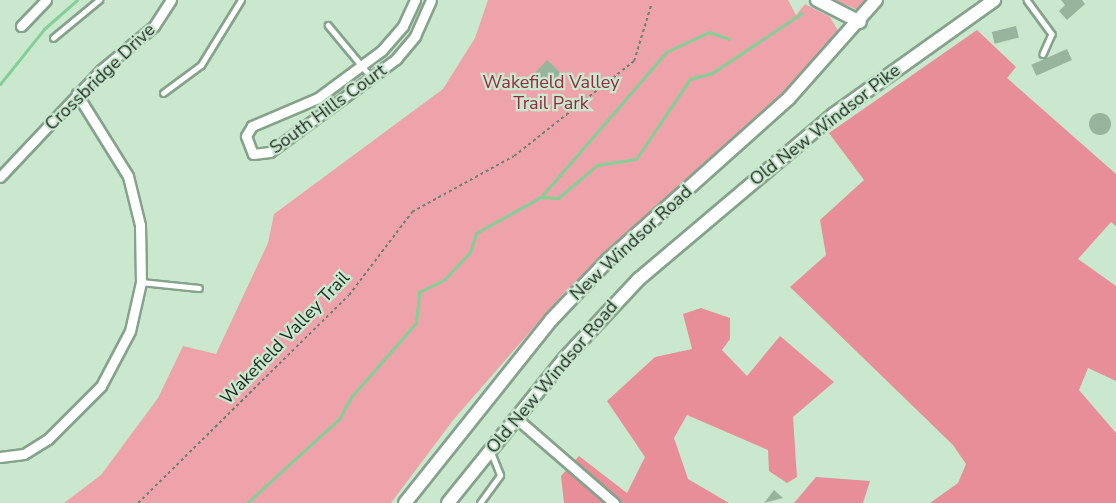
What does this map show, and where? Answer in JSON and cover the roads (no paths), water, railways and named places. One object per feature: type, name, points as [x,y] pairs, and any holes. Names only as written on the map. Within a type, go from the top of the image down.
[{"type":"street","points":[[21,26],[46,0]]},
{"type":"street","name":"Crossbridge Drive","points":[[0,177],[77,94],[148,32],[171,0]]},
{"type":"street","name":"South Hills Court","points":[[415,0],[395,36],[360,68],[305,106],[252,126],[246,136],[254,154],[270,152],[372,78],[406,48],[431,0]]},
{"type":"street","points":[[818,0],[860,22]]},
{"type":"street","name":"New Windsor Road","points":[[405,503],[559,312],[608,260],[789,98],[860,22],[876,0]]},
{"type":"street","name":"Old New Windsor Pike","points":[[663,257],[833,115],[994,0]]},
{"type":"street","points":[[0,456],[24,454],[48,439],[101,386],[130,331],[141,282],[140,225],[128,176],[77,94]]},
{"type":"street","name":"Old New Windsor Road","points":[[448,503],[516,418],[608,310],[663,257]]},
{"type":"street","points":[[516,418],[614,503]]},
{"type":"lane","points":[[53,38],[99,0]]},
{"type":"lane","points":[[163,93],[201,64],[241,0]]},
{"type":"lane","points":[[1027,0],[1052,34],[1042,54]]},
{"type":"lane","points":[[328,25],[360,68],[372,78]]},
{"type":"lane","points":[[141,282],[199,288]]},
{"type":"lane","points":[[480,503],[500,475],[490,451]]},
{"type":"waterway","points":[[0,84],[44,29],[77,0]]},
{"type":"waterway","points":[[541,197],[558,198],[597,165],[636,159],[690,79],[712,73],[802,13]]},
{"type":"waterway","points":[[247,503],[339,419],[352,396],[416,323],[419,292],[444,280],[470,252],[476,233],[541,197],[666,52],[709,32],[729,39]]},
{"type":"park label","name":"Wakefield Valley Trail Park","points":[[551,94]]}]
